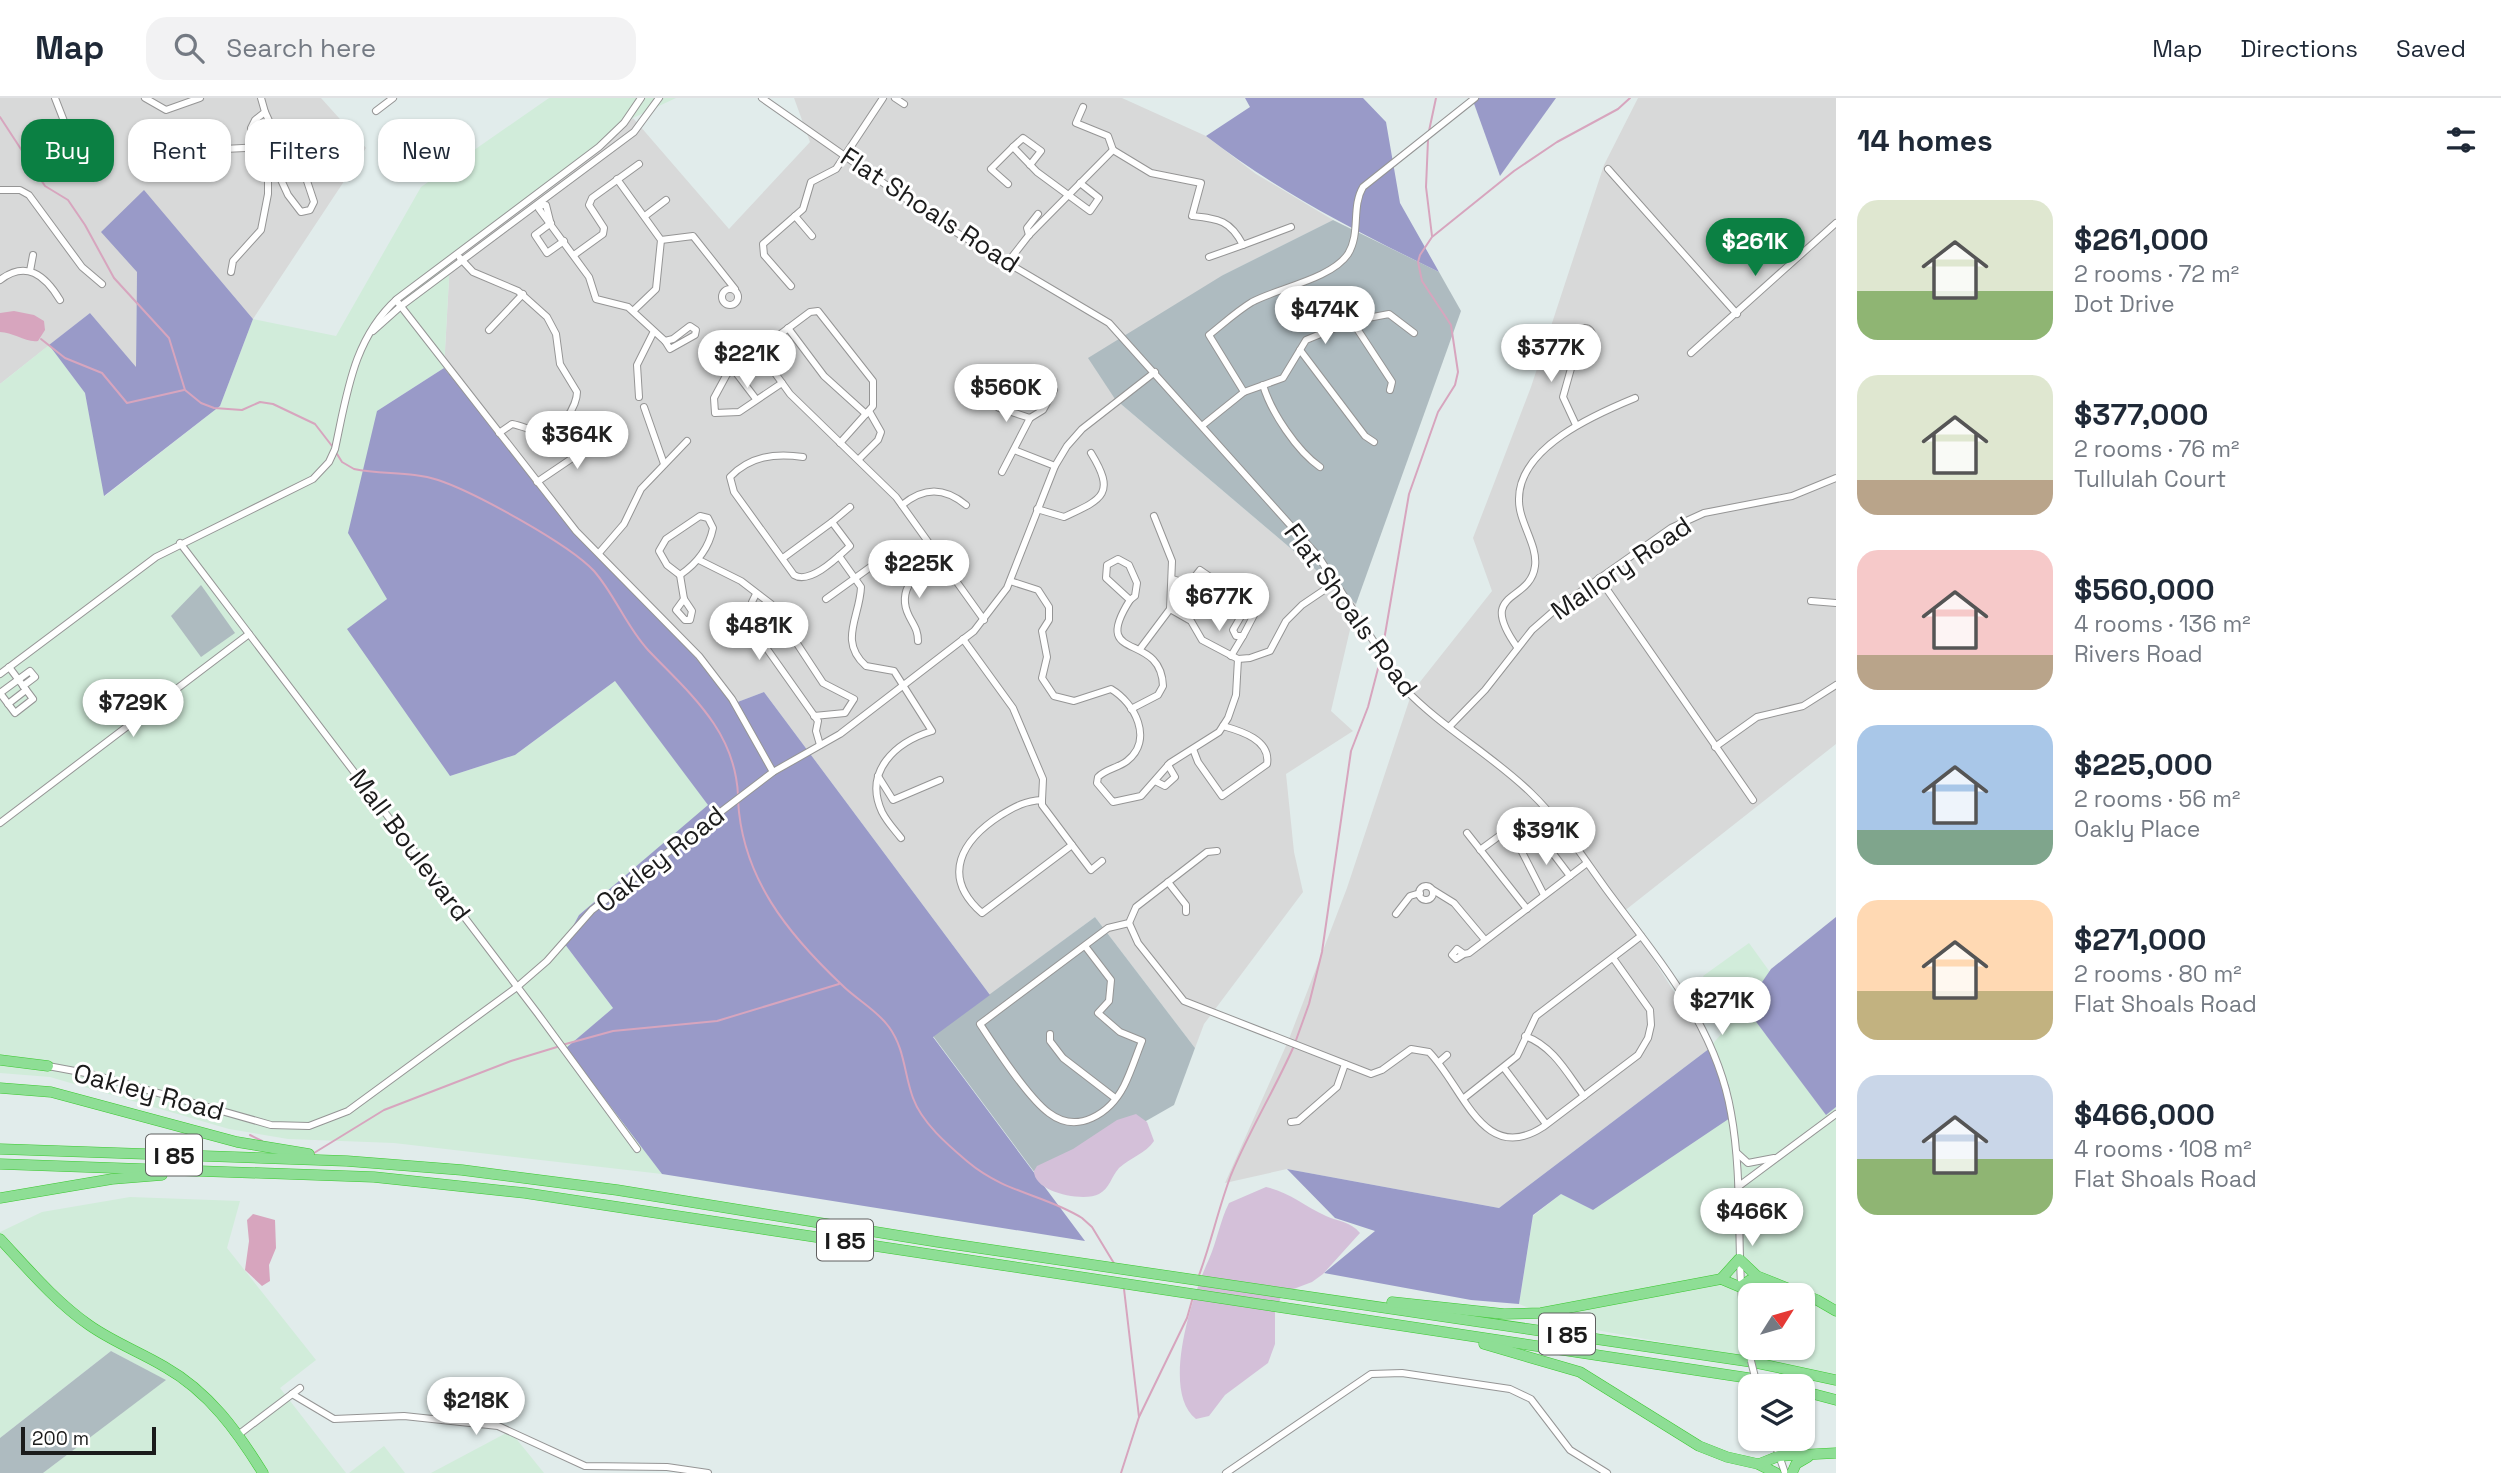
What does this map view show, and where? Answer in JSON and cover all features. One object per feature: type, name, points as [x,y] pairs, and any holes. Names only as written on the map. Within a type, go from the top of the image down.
[{"type":"highway","points":[[0,1060],[48,1066]]},
{"type":"highway","points":[[0,1088],[51,1092],[237,1142],[347,1161]]},
{"type":"highway","name":"I 85","points":[[0,1149],[347,1161],[462,1170],[617,1190],[1752,1362],[1836,1380]]},
{"type":"highway","name":"I 85","points":[[0,1164],[374,1177],[525,1193],[1738,1376]]},
{"type":"highway","points":[[3,1199],[112,1179],[212,1171]]},
{"type":"highway","points":[[2,1247],[76,1315],[110,1339],[181,1377],[209,1401],[238,1435],[263,1473]]},
{"type":"highway","points":[[1721,1279],[1739,1259],[1764,1280],[1817,1300],[1836,1311]]},
{"type":"highway","points":[[1297,1294],[1504,1314],[1541,1312],[1721,1279],[1738,1286]]},
{"type":"highway","points":[[1746,1283],[1750,1280],[1764,1280]]},
{"type":"highway","points":[[1439,1332],[1580,1371],[1699,1446],[1727,1457],[1758,1464],[1776,1473]]},
{"type":"highway","points":[[1815,1394],[1836,1400]]},
{"type":"highway","points":[[1758,1464],[1779,1456],[1808,1457],[1836,1453]]},
{"type":"highway","points":[[1792,1473],[1796,1464],[1808,1457]]},
{"type":"street","points":[[55,98],[63,119]]},
{"type":"street","points":[[145,98],[166,110],[200,98]]},
{"type":"street","points":[[261,98],[269,119]]},
{"type":"street","points":[[376,111],[394,98]]},
{"type":"street","points":[[0,674],[126,579],[180,543],[303,485],[321,472],[335,449],[352,369],[364,340],[396,300],[612,136],[641,98]]},
{"type":"street","points":[[364,340],[401,306],[634,132],[659,98]]},
{"type":"street","name":"Flat Shoals Road","points":[[762,98],[942,224],[1097,313],[1122,334],[1305,541],[1336,582],[1404,688],[1515,779],[1552,817],[1683,994],[1714,1052],[1727,1092],[1736,1152],[1740,1283]]},
{"type":"street","points":[[791,286],[764,255],[762,248],[765,241],[807,203],[811,182],[836,169],[883,98]]},
{"type":"street","points":[[895,98],[904,104]]},
{"type":"street","points":[[1244,392],[1209,335],[1252,302],[1326,271],[1346,257],[1355,239],[1358,195],[1363,187],[1475,98]]},
{"type":"street","points":[[1083,107],[1076,123],[1108,136],[1113,150],[1151,173],[1201,183],[1192,216],[1216,220],[1233,227],[1243,245]]},
{"type":"street","points":[[259,119],[265,112]]},
{"type":"street","points":[[1008,184],[991,169],[1023,138],[1041,151],[1030,165]]},
{"type":"street","points":[[1013,147],[1030,165],[1090,211],[1099,198],[1080,183]]},
{"type":"street","points":[[1008,262],[1029,235],[1113,150]]},
{"type":"street","points":[[574,255],[603,234],[604,228],[589,202],[639,164]]},
{"type":"street","points":[[1608,169],[1737,314]]},
{"type":"street","points":[[617,179],[662,240],[656,289],[633,311]]},
{"type":"street","points":[[231,272],[233,261],[261,230],[268,182]]},
{"type":"street","points":[[282,182],[301,212],[310,210],[314,202],[307,182]]},
{"type":"street","points":[[5,199],[2,190],[20,190],[29,195],[82,267],[102,284]]},
{"type":"street","points":[[645,216],[666,200]]},
{"type":"street","points":[[1029,235],[1027,228],[1038,214]]},
{"type":"street","points":[[795,216],[812,236]]},
{"type":"street","points":[[564,241],[547,253],[536,235],[551,223],[564,241],[574,255],[589,277],[596,299],[621,304],[633,311],[653,332],[664,341],[674,349],[696,330],[690,326],[673,339],[664,341]]},
{"type":"street","points":[[1691,353],[1836,223]]},
{"type":"street","points":[[1209,257],[1291,227]]},
{"type":"street","points":[[662,240],[692,236],[735,289]]},
{"type":"street","points":[[457,254],[473,272],[499,281],[523,294],[552,326],[560,365],[575,386],[577,401],[552,432],[544,433],[512,424],[499,433]]},
{"type":"street","points":[[30,271],[33,255]]},
{"type":"street","points":[[0,280],[17,269],[30,271],[48,281],[60,300]]},
{"type":"street","points":[[489,330],[523,294]]},
{"type":"street","points":[[396,300],[537,482],[599,553],[699,656],[732,699],[773,772]]},
{"type":"street","points":[[782,383],[735,415],[715,413],[714,398],[719,386],[734,370],[810,312],[818,311],[873,381],[873,406],[840,443]]},
{"type":"street","points":[[1203,425],[1244,392],[1283,378],[1306,340],[1314,335],[1352,321],[1389,314],[1414,333]]},
{"type":"street","points":[[1352,321],[1392,382],[1390,390]]},
{"type":"street","points":[[788,328],[824,376],[867,412],[881,432],[878,440],[859,459]]},
{"type":"street","points":[[639,397],[637,365],[653,332]]},
{"type":"street","points":[[1576,425],[1563,397],[1579,340]]},
{"type":"street","points":[[1300,350],[1365,436],[1374,442]]},
{"type":"street","points":[[759,351],[782,383],[902,505],[984,620]]},
{"type":"street","points":[[734,370],[756,400]]},
{"type":"street","name":"Oakley Road","points":[[48,1066],[91,1074],[271,1125],[309,1126],[348,1111],[517,987],[547,961],[592,910],[773,772],[823,743],[904,684],[984,620],[1010,581],[1055,466],[1082,429],[1155,372]]},
{"type":"street","points":[[994,379],[987,400],[999,408],[1030,418]]},
{"type":"street","points":[[1263,384],[1289,430],[1309,459],[1320,467]]},
{"type":"street","points":[[1002,472],[1030,418],[1042,410],[1054,390]]},
{"type":"street","points":[[1517,647],[1501,615],[1505,602],[1530,578],[1536,564],[1518,499],[1522,484],[1543,451],[1576,425],[1635,398]]},
{"type":"street","points":[[643,407],[664,464]]},
{"type":"street","points":[[537,482],[602,438]]},
{"type":"street","points":[[599,553],[624,524],[641,489],[687,441]]},
{"type":"street","points":[[1014,450],[1055,466]]},
{"type":"street","points":[[1037,509],[1064,517],[1089,506],[1102,494],[1106,484],[1104,474],[1091,453]]},
{"type":"street","points":[[803,457],[767,456],[739,467],[730,477],[734,492],[794,575],[806,578],[850,546],[831,522]]},
{"type":"street","name":"Mallory Road","points":[[1449,727],[1485,691],[1517,647],[1556,609],[1692,517],[1792,496],[1836,478]]},
{"type":"street","points":[[902,505],[925,490],[948,493],[966,506]]},
{"type":"street","points":[[783,558],[850,507]]},
{"type":"street","points":[[680,575],[699,560],[713,528],[708,519],[700,516],[666,539],[659,551],[667,565],[680,575],[684,599]]},
{"type":"street","points":[[1140,649],[1170,610],[1172,561],[1154,516]]},
{"type":"street","name":"Mall Boulevard","points":[[180,543],[637,1149]]},
{"type":"street","points":[[839,556],[861,586],[851,625],[854,651],[866,666],[894,671],[932,731],[896,749],[883,764],[878,776],[877,796],[881,809],[901,838]]},
{"type":"street","points":[[918,641],[918,629],[905,604],[906,590],[916,573],[938,557]]},
{"type":"street","points":[[699,560],[741,581],[771,604],[823,683],[853,699],[845,713],[828,715],[817,721]]},
{"type":"street","points":[[1130,600],[1107,578],[1105,572],[1112,561],[1125,560],[1137,590],[1115,631],[1121,643],[1140,649],[1159,667],[1163,686],[1158,695],[1131,709]]},
{"type":"street","points":[[826,599],[876,563]]},
{"type":"street","points":[[1172,579],[1189,584],[1205,595],[1211,593],[1216,581],[1200,570],[1189,584]]},
{"type":"street","points":[[1599,578],[1753,800]]},
{"type":"street","points":[[1010,581],[1038,590],[1049,607],[1049,620],[1042,631],[1047,657],[1042,678],[1054,696],[1074,701],[1111,689],[1131,709],[1141,728],[1138,746],[1126,761],[1098,777],[1097,783],[1109,800],[1117,803],[1142,796],[1168,765],[1223,726],[1236,695],[1235,657],[1255,613],[1254,607],[1247,606],[1233,630],[1236,636],[1243,636]]},
{"type":"street","points":[[1170,610],[1191,621],[1197,636],[1235,657],[1250,659],[1270,650],[1286,621],[1302,605],[1336,582]]},
{"type":"street","points":[[756,594],[752,602],[755,632],[817,721],[816,730],[823,743]]},
{"type":"street","points":[[1811,601],[1836,603]]},
{"type":"street","points":[[0,823],[249,634]]},
{"type":"street","points":[[963,639],[1013,708],[1044,779],[1042,805],[1091,870],[1102,862]]},
{"type":"street","points":[[3,698],[15,713],[33,699],[9,667]]},
{"type":"street","points":[[3,698],[23,685]]},
{"type":"street","points":[[3,698],[23,685]]},
{"type":"street","points":[[1715,747],[1756,717],[1803,706],[1836,685]]},
{"type":"street","points":[[1193,748],[1198,762],[1222,796],[1267,764],[1268,758],[1262,745],[1246,733],[1223,726]]},
{"type":"street","points":[[1155,781],[1165,786],[1175,777],[1168,765]]},
{"type":"street","points":[[878,776],[893,800],[940,780]]},
{"type":"street","points":[[1042,800],[1016,806],[988,824],[965,848],[959,867],[968,898],[982,913],[1072,845]]},
{"type":"street","points":[[1544,895],[1521,850],[1524,843],[1552,817]]},
{"type":"street","points":[[1480,850],[1506,831]]},
{"type":"street","points":[[1467,833],[1527,909]]},
{"type":"street","points":[[1545,843],[1573,873]]},
{"type":"street","points":[[1217,850],[1207,852],[1136,907],[1129,923],[1138,943],[1184,1001],[1371,1074],[1382,1070],[1411,1049],[1429,1052],[1484,1126],[1499,1138],[1513,1140],[1527,1137],[1638,1055],[1651,1025],[1650,1010],[1613,958]]},
{"type":"street","points":[[1464,954],[1587,863]]},
{"type":"street","points":[[1168,882],[1186,905],[1186,912]]},
{"type":"street","points":[[1396,914],[1410,896],[1420,894],[1423,899],[1429,900],[1433,890],[1454,903],[1485,940]]},
{"type":"street","points":[[1084,946],[1111,980],[1111,996],[1098,1013],[1120,1032],[1142,1041],[1123,1087],[1115,1098],[1092,1119],[1076,1122],[1055,1117],[1040,1104],[980,1024],[1084,946],[1108,928],[1129,923]]},
{"type":"street","points":[[1464,1098],[1517,1056],[1536,1016],[1641,936]]},
{"type":"street","points":[[1050,1034],[1050,1041],[1063,1058],[1115,1098]]},
{"type":"street","points":[[1525,1036],[1539,1041],[1554,1055],[1584,1096]]},
{"type":"street","points":[[1439,1062],[1447,1055]]},
{"type":"street","points":[[1291,1122],[1298,1121],[1333,1092],[1345,1064]]},
{"type":"street","points":[[1504,1068],[1546,1124]]},
{"type":"street","points":[[1739,1186],[1836,1115]]},
{"type":"street","points":[[1736,1152],[1748,1163],[1759,1163],[1779,1156]]},
{"type":"street","points":[[1226,1473],[1371,1374],[1402,1373],[1506,1387],[1531,1399],[1570,1450],[1607,1473]]},
{"type":"street","points":[[238,1435],[300,1388]]},
{"type":"street","points":[[292,1394],[334,1419],[404,1416],[498,1426],[585,1466],[708,1473]]},
{"type":"street","points":[[1777,1451],[1785,1473]]},
{"type":"shaded area","points":[[0,98],[321,98],[340,119],[245,119],[245,182],[344,182],[253,319],[144,191],[137,272],[136,368],[90,313],[0,384]]},
{"type":"shaded area","points":[[549,98],[676,98],[633,118],[548,190],[450,260],[444,368],[377,411],[387,599],[348,629],[450,776],[515,755],[615,681],[709,805],[579,915],[564,943],[613,1008],[567,1048],[662,1174],[394,1143],[288,1139],[229,1129],[50,1077],[0,1073],[0,384],[49,345],[85,393],[105,496],[220,406],[253,319],[336,336],[421,187],[428,182],[475,182],[475,149]]},
{"type":"shaded area","points":[[794,98],[1122,98],[1206,136],[1256,174],[1333,220],[1223,275],[1115,399],[1356,604],[1331,711],[1353,731],[1286,774],[1294,852],[1303,892],[1204,1024],[1195,1048],[1095,917],[990,995],[764,692],[735,703],[600,559],[444,368],[450,260],[548,190],[633,118],[729,229],[810,142]]},
{"type":"shaded area","points":[[1245,98],[1363,98],[1386,122],[1400,203],[1439,272],[1290,193],[1206,136],[1250,107]]},
{"type":"shaded area","points":[[1472,98],[1556,98],[1500,176]]},
{"type":"shaded area","points":[[1638,98],[1836,98],[1836,744],[1623,912],[1710,1048],[1499,1208],[1287,1169],[1225,1183],[1289,1039],[1347,888],[1412,692],[1492,591],[1473,538],[1531,387],[1604,165]]},
{"type":"shaded area","points":[[144,190],[253,319],[220,406],[104,496],[85,393],[49,345],[90,313],[136,367],[137,272],[101,232]]},
{"type":"shaded area","points":[[1333,220],[1439,272],[1461,311],[1356,604],[1115,399],[1088,358],[1223,275]]},
{"type":"shaded area","points":[[14,311],[34,315],[44,321],[45,330],[38,341],[0,332],[0,313]]},
{"type":"shaded area","points":[[444,368],[600,559],[673,632],[735,703],[764,692],[990,995],[933,1037],[1085,1241],[662,1174],[566,1048],[613,1008],[564,943],[579,915],[708,805],[615,681],[515,755],[450,776],[347,629],[387,599],[348,533],[377,411]]},
{"type":"shaded area","points":[[201,585],[235,633],[201,657],[171,616]]},
{"type":"shaded area","points":[[1095,917],[1195,1048],[1174,1105],[1041,1181],[933,1036]]},
{"type":"shaded area","points":[[1836,917],[1836,1107],[1826,1115],[1745,1007],[1771,969]]},
{"type":"shaded area","points":[[1749,943],[1806,1022],[1777,1045],[1747,1002],[1727,1017],[1703,976]]},
{"type":"shaded area","points":[[1745,1007],[1826,1114],[1836,1107],[1836,1374],[1760,1360],[1815,1360],[1815,1283],[1738,1283],[1738,1356],[1580,1327],[1519,1304],[1533,1216],[1561,1194],[1593,1210],[1709,1048]]},
{"type":"shaded area","points":[[1710,1048],[1729,1086],[1733,1116],[1593,1210],[1561,1194],[1533,1215],[1519,1304],[1471,1300],[1324,1273],[1375,1231],[1335,1218],[1287,1169],[1499,1208]]},
{"type":"shaded area","points":[[1136,1114],[1147,1122],[1154,1141],[1119,1168],[1106,1189],[1099,1194],[1083,1197],[1061,1194],[1036,1179],[1034,1171],[1037,1166],[1073,1149],[1117,1120]]},
{"type":"shaded area","points":[[1266,1187],[1348,1224],[1360,1233],[1323,1274],[1312,1282],[1283,1293],[1275,1311],[1275,1344],[1268,1363],[1225,1395],[1209,1416],[1196,1419],[1186,1406],[1181,1387],[1180,1365],[1188,1318],[1229,1203]]},
{"type":"shaded area","points":[[130,1197],[240,1201],[227,1248],[316,1360],[280,1388],[346,1473],[43,1473],[165,1380],[111,1351],[0,1438],[0,1232],[42,1212]]},
{"type":"shaded area","points":[[253,1214],[275,1220],[276,1248],[269,1265],[270,1281],[262,1286],[245,1270],[249,1241],[247,1220]]},
{"type":"shaded area","points":[[111,1351],[166,1380],[43,1473],[0,1473],[0,1438]]},
{"type":"shaded area","points":[[510,1431],[544,1473],[431,1473]]},
{"type":"shaded area","points":[[384,1446],[405,1473],[349,1473]]},
{"type":"waterway","points":[[1429,131],[1436,98]]},
{"type":"waterway","points":[[1382,652],[1409,494],[1438,412],[1455,385],[1458,372],[1451,325],[1422,281],[1418,262],[1420,255],[1432,237],[1514,171],[1557,142],[1618,109],[1630,98]]},
{"type":"waterway","points":[[0,117],[45,186],[68,200],[114,278],[169,338],[185,390],[201,403],[214,408],[242,410],[260,402],[273,404],[315,424],[332,446]]},
{"type":"waterway","points":[[1428,140],[1426,187],[1432,236]]},
{"type":"waterway","points":[[41,339],[65,358],[102,373],[127,403],[184,390]]},
{"type":"waterway","points":[[337,454],[342,462],[354,469],[417,475],[454,486],[520,520],[582,560],[601,580],[640,641],[694,698],[719,732],[735,772],[738,795]]},
{"type":"waterway","points":[[1295,1043],[1309,1004],[1322,952],[1351,751],[1368,707],[1381,657]]},
{"type":"waterway","points":[[738,800],[748,855],[771,903],[786,925],[822,966],[879,1015],[889,1027],[901,1053],[913,1098],[929,1125],[968,1162],[996,1181],[1082,1218],[1092,1227],[1115,1265]]},
{"type":"waterway","points":[[562,1045],[613,1031],[717,1021],[839,984]]},
{"type":"waterway","points":[[314,1153],[384,1110],[511,1061],[557,1047]]},
{"type":"waterway","points":[[1198,1278],[1231,1175],[1293,1048]]},
{"type":"waterway","points":[[250,1135],[262,1141]]},
{"type":"waterway","points":[[1124,1289],[1139,1417]]},
{"type":"waterway","points":[[1121,1473],[1139,1417],[1187,1318],[1193,1297]]}]
